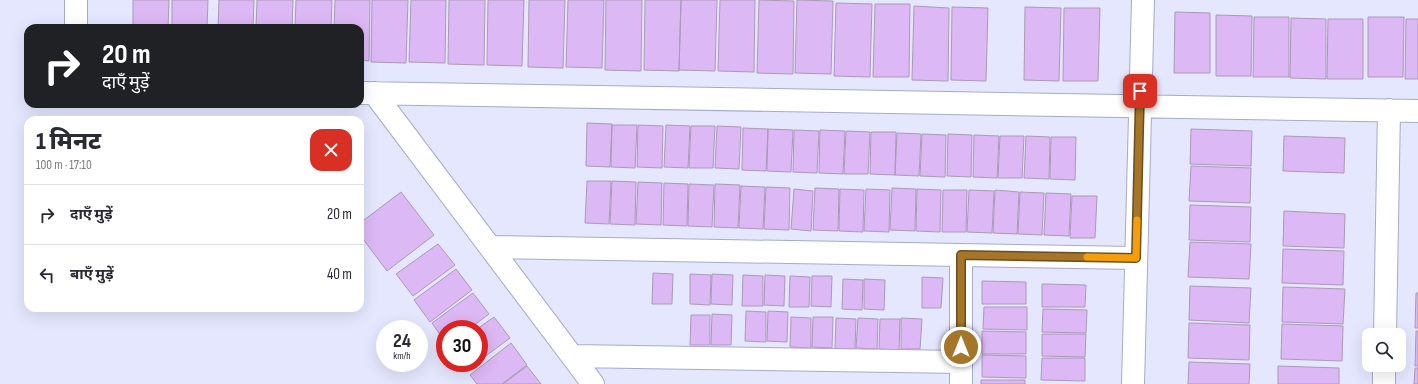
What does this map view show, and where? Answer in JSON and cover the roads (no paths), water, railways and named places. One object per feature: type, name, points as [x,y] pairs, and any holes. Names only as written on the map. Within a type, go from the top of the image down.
[{"type":"street","points":[[76,0],[76,24]]},
{"type":"street","points":[[1133,384],[1142,0]]},
{"type":"street","points":[[367,93],[1418,111]]},
{"type":"street","points":[[367,93],[491,247],[574,356],[593,384]]},
{"type":"street","points":[[1385,328],[1389,110]]},
{"type":"street","points":[[491,247],[1136,258]]},
{"type":"street","points":[[961,255],[961,384]]},
{"type":"street","points":[[574,356],[961,362]]},
{"type":"street","points":[[1384,372],[1384,384]]}]
